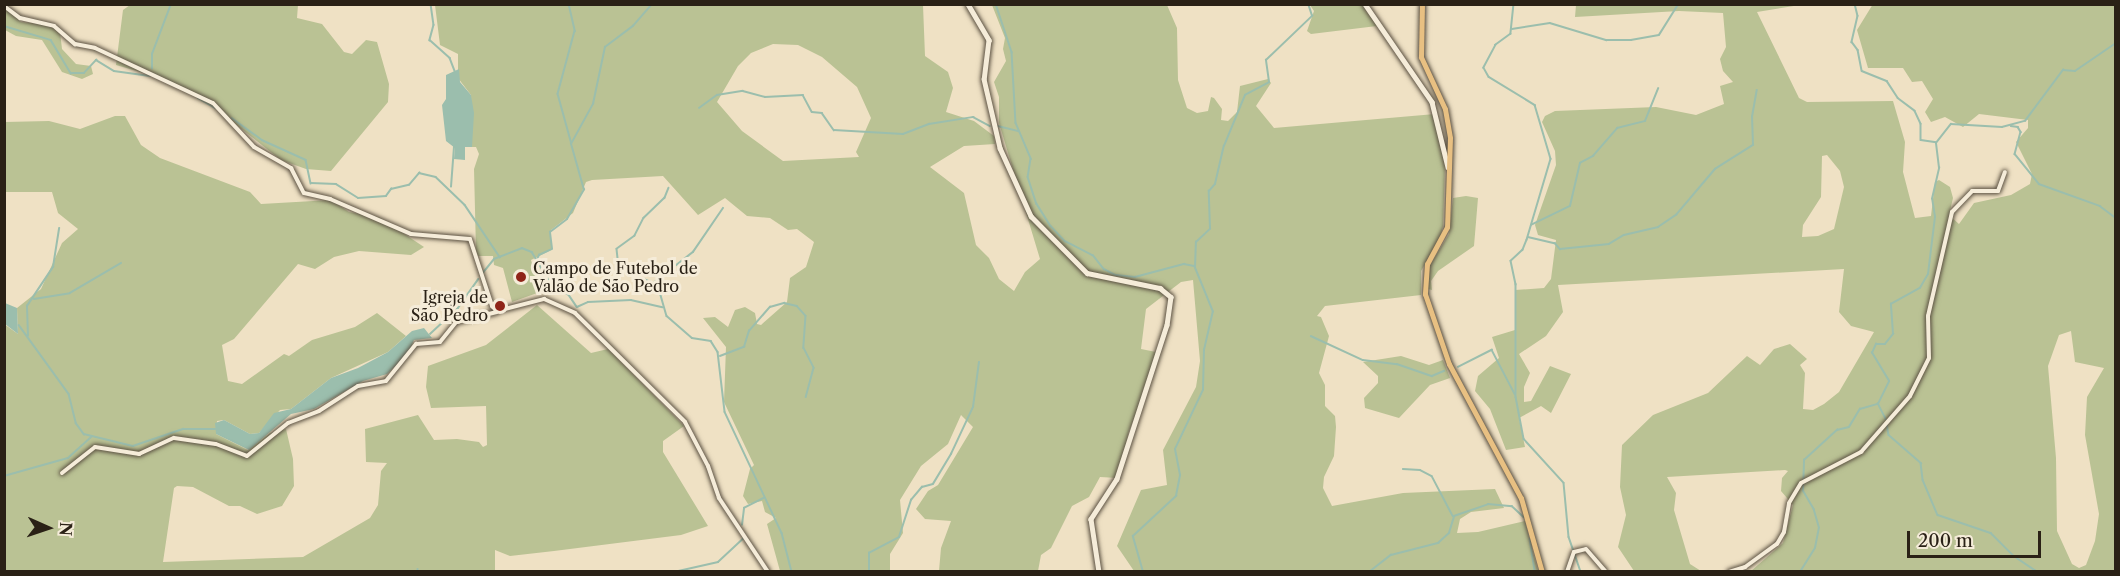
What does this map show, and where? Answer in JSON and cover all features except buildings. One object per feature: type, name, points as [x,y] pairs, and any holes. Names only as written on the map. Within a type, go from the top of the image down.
[{"type":"main road","points":[[1422,4],[1419,48],[1448,118],[1449,170],[1447,227],[1427,264],[1425,294],[1449,364],[1521,498],[1542,572]]},
{"type":"street","points":[[968,4],[989,40],[984,79],[1000,148],[1031,216],[1087,273],[1160,288],[1171,297],[1167,325],[1116,479],[1091,519],[1099,572]]},
{"type":"street","points":[[1365,4],[1432,102],[1449,170]]},
{"type":"street","points":[[4,6],[20,18],[54,26],[75,44],[95,48],[213,103],[254,147],[291,168],[304,193],[330,199],[411,234],[470,239],[492,306],[497,311]]},
{"type":"street","points":[[1729,572],[1745,567],[1777,544],[1784,532],[1789,503],[1801,483],[1861,452],[1910,396],[1929,358],[1928,316],[1952,212],[1972,191],[1998,191],[2005,172]]},
{"type":"street","points":[[62,473],[95,447],[139,454],[174,438],[216,444],[247,456],[288,423],[319,411],[358,386],[386,381],[416,344],[435,344],[445,338],[456,322],[544,299],[575,313],[691,431],[719,498],[768,572]]},
{"type":"street","points":[[1567,572],[1574,552],[1586,549],[1594,553],[1606,572]]},
{"type":"shaded area","points":[[1873,4],[2115,5],[2115,571],[1751,571],[1783,543],[1793,505],[1781,491],[1782,478],[1788,471],[1785,470],[1667,477],[1676,493],[1674,510],[1690,564],[1701,571],[1634,571],[1618,547],[1626,515],[1620,487],[1622,445],[1653,415],[1708,393],[1747,356],[1760,365],[1774,349],[1790,344],[1807,359],[1800,365],[1805,373],[1803,409],[1813,410],[1824,404],[1839,392],[1874,332],[1851,326],[1839,312],[1844,269],[1558,285],[1563,312],[1546,336],[1519,354],[1530,373],[1524,387],[1524,402],[1531,401],[1550,366],[1571,374],[1551,413],[1541,406],[1519,418],[1525,447],[1506,450],[1490,409],[1475,391],[1478,376],[1499,358],[1492,337],[1515,330],[1515,290],[1544,288],[1551,279],[1556,240],[1538,235],[1535,225],[1556,165],[1555,151],[1542,122],[1545,116],[1555,111],[1656,107],[1696,115],[1724,104],[1720,86],[1733,82],[1723,71],[1720,59],[1726,47],[1723,13],[1679,11],[1575,17],[1576,5],[1800,5],[1757,12],[1799,98],[1807,102],[1893,101],[1905,142],[1903,172],[1915,218],[1931,216],[1935,182],[1939,180],[1950,187],[1953,198],[1949,215],[1959,224],[1974,203],[2011,195],[2030,184],[2032,174],[2016,142],[2028,128],[2028,120],[1979,114],[1963,127],[1945,117],[1931,122],[1925,112],[1933,99],[1922,81],[1912,82],[1903,68],[1868,68],[1857,30]],"holes":[[[1827,155],[1840,171],[1844,187],[1834,229],[1818,236],[1802,237],[1803,225],[1821,197],[1822,156]],[[2071,331],[2075,362],[2104,368],[2087,397],[2085,435],[2099,514],[2095,541],[2086,565],[2079,568],[2072,564],[2057,531],[2056,458],[2048,366],[2059,335]]]},
{"type":"shaded area","points":[[130,5],[298,5],[297,18],[322,24],[344,52],[352,54],[366,40],[377,42],[389,84],[388,102],[331,171],[306,169],[281,160],[205,100],[154,76],[116,65],[123,10]]},
{"type":"shaded area","points":[[435,5],[923,5],[925,56],[948,72],[953,88],[946,112],[974,121],[994,136],[995,144],[964,146],[930,167],[964,193],[976,245],[989,258],[999,279],[1014,291],[1025,272],[1040,259],[999,123],[999,97],[994,82],[1006,61],[1003,49],[1005,38],[992,5],[1167,5],[1177,28],[1178,80],[1187,108],[1197,113],[1208,111],[1211,97],[1214,98],[1222,109],[1221,120],[1228,121],[1237,112],[1240,86],[1268,79],[1271,83],[1256,106],[1274,128],[1435,114],[1445,165],[1443,226],[1440,239],[1421,271],[1421,295],[1325,306],[1317,316],[1321,317],[1329,336],[1319,373],[1325,385],[1325,406],[1335,416],[1336,427],[1334,456],[1324,477],[1323,488],[1332,506],[1403,493],[1495,489],[1504,508],[1471,512],[1460,519],[1457,533],[1478,532],[1525,521],[1538,571],[1134,571],[1117,546],[1141,490],[1167,485],[1163,450],[1196,387],[1200,361],[1193,280],[1181,282],[1146,309],[1141,349],[1161,353],[1129,431],[1118,478],[1100,477],[1089,497],[1072,506],[1051,548],[1041,555],[1038,571],[939,571],[941,548],[951,521],[925,519],[916,509],[928,491],[938,485],[973,427],[961,415],[948,444],[921,466],[900,500],[903,533],[890,554],[890,571],[780,571],[767,524],[776,518],[765,512],[762,501],[748,504],[743,496],[750,469],[754,465],[724,402],[726,347],[703,318],[715,317],[728,327],[735,310],[745,307],[755,313],[757,324],[761,325],[787,302],[790,278],[806,267],[814,242],[797,229],[788,230],[770,218],[747,216],[725,198],[698,215],[663,176],[592,180],[586,182],[573,213],[551,230],[551,250],[531,260],[540,292],[512,302],[503,268],[494,265],[493,256],[478,256],[476,251],[474,169],[479,154],[476,147],[472,147],[471,95],[458,78],[458,54],[440,45]],"holes":[[[773,44],[798,45],[822,57],[857,87],[871,118],[856,152],[859,157],[783,161],[742,131],[717,102],[738,66],[751,53]]]},
{"type":"shaded area","points":[[1310,5],[1362,5],[1377,26],[1311,34],[1307,31],[1314,11]]},
{"type":"shaded area","points":[[4,6],[21,22],[53,25],[60,32],[62,49],[76,64],[91,66],[93,74],[82,79],[62,72],[42,40],[16,36],[5,30]]},
{"type":"shaded area","points":[[459,69],[460,82],[471,95],[474,113],[472,147],[465,147],[465,160],[454,159],[455,148],[446,141],[442,105],[446,99],[446,75]]},
{"type":"shaded area","points":[[115,116],[125,116],[141,145],[160,158],[250,192],[261,204],[331,200],[349,212],[379,217],[424,247],[411,255],[359,251],[334,257],[315,269],[298,264],[234,339],[222,345],[228,381],[242,384],[284,354],[289,356],[312,340],[355,327],[377,313],[406,336],[388,352],[331,378],[291,409],[280,410],[259,433],[250,434],[224,420],[217,421],[216,434],[248,450],[270,433],[286,429],[293,459],[294,486],[282,506],[257,514],[240,506],[229,506],[193,487],[177,486],[174,488],[163,562],[303,557],[370,518],[378,505],[381,471],[387,463],[366,462],[365,429],[418,415],[434,440],[457,439],[479,442],[483,447],[487,445],[486,406],[431,408],[426,387],[428,366],[486,345],[537,305],[591,353],[608,349],[684,426],[663,441],[663,452],[708,526],[681,535],[510,556],[495,550],[495,571],[5,571],[4,324],[18,334],[17,308],[41,289],[62,243],[78,229],[58,213],[52,192],[5,192],[5,122],[49,121],[80,129]]},
{"type":"shaded area","points":[[1466,196],[1478,198],[1474,246],[1438,271],[1431,281],[1432,290],[1428,289],[1429,267],[1449,234],[1453,198]]},
{"type":"shaded area","points":[[5,303],[17,308],[18,334],[5,324]]},
{"type":"shaded area","points":[[424,328],[432,338],[414,340],[408,354],[387,374],[363,381],[314,409],[291,414],[249,450],[216,434],[215,423],[224,420],[250,434],[259,433],[274,413],[291,409],[331,378],[358,368],[388,352],[412,331]]},
{"type":"shaded area","points":[[1401,356],[1429,365],[1443,360],[1450,378],[1430,385],[1399,418],[1365,408],[1364,398],[1378,383],[1378,376],[1363,362]]},
{"type":"waterway","points":[[152,69],[152,54],[171,4]]},
{"type":"waterway","points":[[431,4],[434,25],[430,40],[450,58],[455,71]]},
{"type":"waterway","points":[[569,4],[575,31],[558,94],[571,141]]},
{"type":"waterway","points":[[536,261],[539,255],[552,249],[550,232],[567,219],[584,190],[571,144],[593,104],[605,47],[633,26],[652,4]]},
{"type":"waterway","points":[[996,4],[1012,52],[1016,123],[1031,159],[1028,177],[1037,204],[1051,226],[1065,241],[1093,255],[1104,269],[1116,275],[1135,277],[1184,264],[1194,266]]},
{"type":"waterway","points":[[1143,572],[1133,536],[1176,496],[1180,475],[1175,449],[1203,390],[1204,350],[1213,312],[1195,268],[1196,242],[1210,229],[1209,191],[1215,184],[1224,146],[1245,95],[1269,82],[1266,60],[1312,16],[1308,4]]},
{"type":"waterway","points":[[1514,4],[1511,34],[1496,45],[1484,68],[1489,77],[1535,105],[1551,159],[1527,240],[1523,250],[1511,261],[1516,284],[1516,397],[1524,439],[1564,483],[1569,537],[1581,572]]},
{"type":"waterway","points":[[1512,29],[1550,23],[1606,40],[1631,40],[1659,35],[1678,4]]},
{"type":"waterway","points":[[1855,4],[1858,16],[1852,42],[1858,50],[1862,71],[1887,81],[1898,98],[1915,111],[1921,124],[1921,140],[1936,142]]},
{"type":"waterway","points":[[4,26],[51,40],[71,73],[84,73],[96,60],[114,71],[150,76]]},
{"type":"waterway","points":[[2116,27],[2116,36]]},
{"type":"waterway","points":[[1886,420],[1878,404],[1889,381],[1872,353],[1876,344],[1885,344],[1893,334],[1891,304],[1920,288],[1928,274],[1935,217],[1932,199],[1939,168],[1936,143],[1951,124],[2002,127],[2025,121],[2063,70],[2075,71],[2116,43]]},
{"type":"waterway","points":[[1531,225],[1570,206],[1580,163],[1593,156],[1617,128],[1645,121],[1658,89]]},
{"type":"waterway","points":[[1528,237],[1555,243],[1560,249],[1609,244],[1624,235],[1658,227],[1676,215],[1715,169],[1753,145],[1752,117],[1757,90]]},
{"type":"waterway","points":[[699,108],[717,95],[743,91],[765,97],[803,95],[812,112],[822,113],[834,130],[903,134],[929,124],[973,117],[990,126]]},
{"type":"waterway","points":[[198,98],[215,108]]},
{"type":"waterway","points":[[232,118],[262,140],[306,160],[311,183],[336,184],[358,198],[386,196],[391,189],[409,185],[419,173],[436,177],[465,205],[500,257]]},
{"type":"waterway","points":[[998,126],[1018,131]]},
{"type":"waterway","points":[[2011,126],[2018,127],[2021,132],[2015,154],[2039,184],[2100,206],[2116,218]]},
{"type":"waterway","points":[[451,187],[454,147]]},
{"type":"waterway","points":[[669,188],[665,198],[644,218],[635,236],[617,249],[619,269],[651,282],[660,292],[667,316],[692,338],[711,341],[718,352],[725,412],[782,533],[792,572]]},
{"type":"waterway","points":[[652,284],[693,252],[723,208]]},
{"type":"waterway","points":[[28,336],[27,306],[53,267],[59,228]]},
{"type":"waterway","points":[[482,274],[494,259],[522,248],[532,252],[551,284],[569,295],[577,307],[588,302],[631,300],[662,307]]},
{"type":"waterway","points":[[34,299],[70,293],[121,263]]},
{"type":"waterway","points":[[430,334],[458,308],[478,279]]},
{"type":"waterway","points":[[720,356],[744,347],[749,331],[770,307],[784,303],[797,306],[806,316],[804,348],[814,368],[806,397]]},
{"type":"waterway","points":[[19,325],[69,394],[76,423],[84,434],[133,446],[183,429],[215,429]]},
{"type":"waterway","points":[[1311,336],[1363,360],[1397,364],[1432,376],[1444,371]]},
{"type":"waterway","points":[[1458,367],[1492,350],[1515,394]]},
{"type":"waterway","points":[[869,572],[869,553],[899,537],[911,500],[922,487],[933,484],[951,454],[973,407],[979,362]]},
{"type":"waterway","points":[[1800,572],[1815,548],[1819,528],[1814,510],[1803,491],[1804,460],[1837,430],[1849,427],[1860,409],[1877,404]]},
{"type":"waterway","points":[[1887,424],[1889,435],[1921,463],[1923,480],[1938,515],[1991,533],[2014,556],[2038,572]]},
{"type":"waterway","points":[[4,476],[68,458],[91,437]]},
{"type":"waterway","points":[[1403,469],[1420,470],[1432,476],[1453,516]]},
{"type":"waterway","points":[[742,525],[744,508],[764,498]]},
{"type":"waterway","points":[[1454,516],[1488,504],[1512,506],[1524,517]]},
{"type":"waterway","points":[[1369,572],[1391,555],[1438,543],[1449,533],[1454,517]]},
{"type":"waterway","points":[[674,572],[718,562],[743,539]]},
{"type":"waterway","points":[[1530,539],[1535,572]]},
{"type":"place","name":"Campo de Futebol de Valão de São Pedro","points":[[521,277]]},
{"type":"place","name":"Igreja de São Pedro","points":[[500,306]]}]
